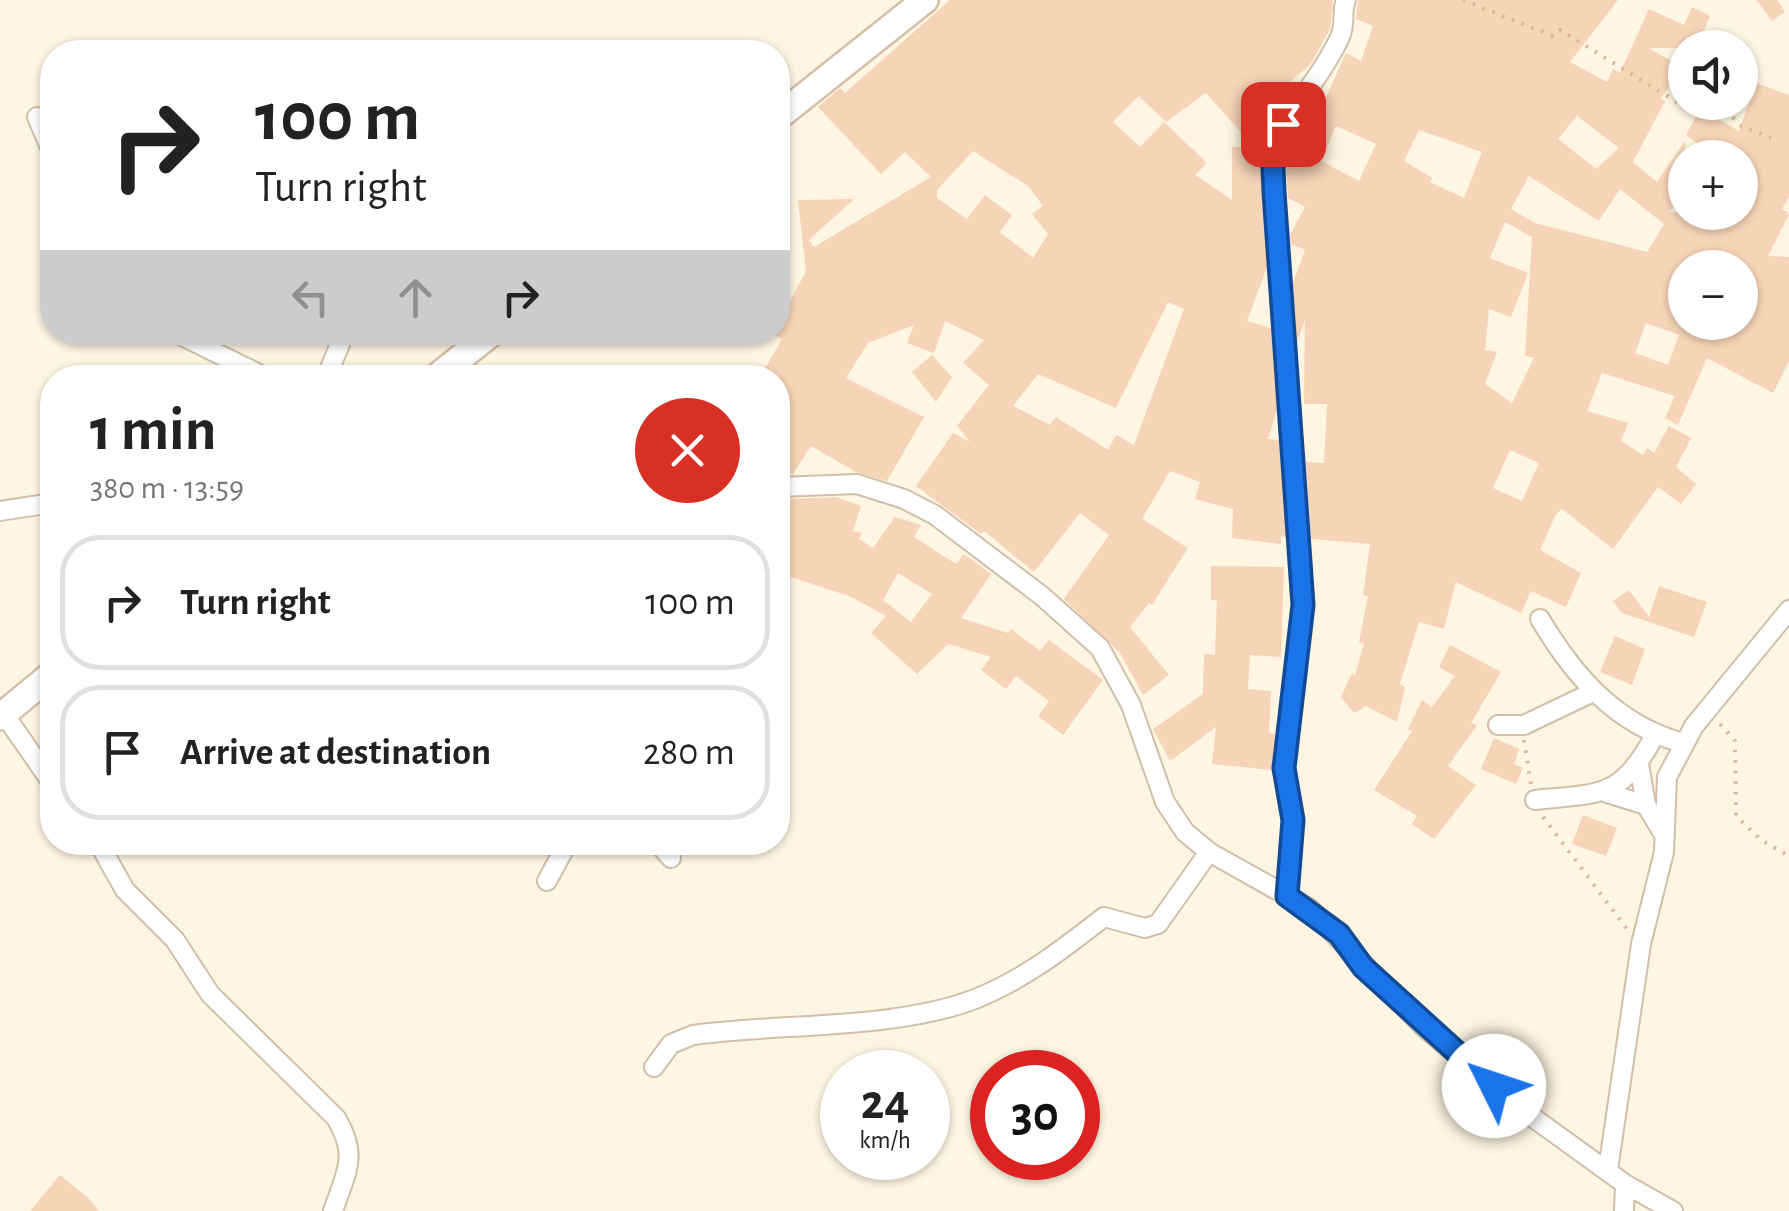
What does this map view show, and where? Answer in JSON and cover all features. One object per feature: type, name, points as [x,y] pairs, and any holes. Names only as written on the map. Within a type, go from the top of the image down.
[{"type":"main road","points":[[790,107],[925,0]]},
{"type":"main road","points":[[451,365],[477,345]]},
{"type":"main road","points":[[2,716],[40,684]]},
{"type":"street","points":[[1287,896],[1293,820],[1284,768],[1303,605],[1273,168],[1283,124],[1313,87],[1342,34],[1346,0]]},
{"type":"street","points":[[37,117],[40,124]]},
{"type":"street","points":[[200,345],[241,365]]},
{"type":"street","points":[[790,487],[857,484],[904,499],[935,515],[1088,633],[1131,705],[1165,802],[1185,832],[1209,852],[1287,896],[1339,934],[1388,991],[1504,1095],[1625,1184],[1673,1211]]},
{"type":"street","points":[[0,512],[40,505]]},
{"type":"street","points":[[1608,1170],[1641,944],[1662,867],[1664,792],[1683,743],[1789,610]]},
{"type":"street","points":[[1540,619],[1574,674],[1593,692],[1655,735],[1683,743]]},
{"type":"street","points":[[1498,725],[1524,725],[1593,692]]},
{"type":"street","points":[[2,716],[40,767]]},
{"type":"street","points":[[1607,793],[1640,764],[1655,735]]},
{"type":"street","points":[[1640,764],[1646,804],[1664,834]]},
{"type":"street","points":[[1535,800],[1607,793],[1646,804]]},
{"type":"street","points":[[654,1067],[671,1044],[694,1035],[848,1021],[971,1000],[1020,978],[1104,917],[1145,928],[1158,924],[1209,852]]},
{"type":"street","points":[[105,855],[125,890],[175,940],[210,994],[336,1118],[349,1139],[350,1160],[334,1211]]},
{"type":"street","points":[[547,881],[561,855]]},
{"type":"street","points":[[669,855],[672,858]]},
{"type":"street","points":[[1624,1211],[1625,1184]]},
{"type":"path","points":[[1463,0],[1553,36],[1560,30],[1611,66],[1685,106],[1727,110],[1739,125],[1779,140]]},
{"type":"path","points":[[1712,705],[1724,730],[1735,741],[1736,816],[1761,840],[1789,856]]},
{"type":"path","points":[[1524,725],[1526,766],[1548,830],[1641,944]]},
{"type":"building","points":[[950,0],[1333,0],[1330,29],[1310,65],[1279,91],[1289,96],[1245,137],[1206,93],[1166,122],[1139,96],[1113,122],[1140,147],[1164,122],[1207,163],[1195,175],[1232,200],[1232,147],[1265,148],[1261,170],[1267,267],[1247,321],[1271,328],[1277,410],[1268,439],[1279,440],[1286,537],[1281,536],[1281,544],[1232,538],[1233,509],[1195,499],[1200,482],[1170,471],[1142,519],[1188,548],[1152,605],[1149,603],[1130,627],[1169,675],[1143,695],[1120,653],[1064,599],[1109,535],[1080,513],[1034,572],[984,531],[981,534],[916,486],[953,433],[970,442],[957,426],[989,385],[963,363],[984,340],[945,321],[934,353],[907,343],[914,325],[868,343],[846,378],[924,417],[887,481],[856,472],[811,446],[790,474],[790,365],[767,365],[779,345],[790,345],[790,302],[806,271],[798,200],[854,199],[809,240],[814,247],[931,177],[905,152],[881,174],[818,107],[840,88],[845,93]],"holes":[[[973,151],[1028,186],[1043,206],[1032,214],[1048,234],[1033,258],[1000,232],[1012,215],[985,195],[967,219],[937,198],[937,190]],[[1168,302],[1184,309],[1134,445],[1116,435],[1108,450],[1056,417],[1050,425],[1013,406],[1038,374],[1116,408]]]},
{"type":"building","points":[[1358,0],[1618,0],[1570,62],[1607,82],[1613,69],[1620,73],[1649,9],[1684,25],[1692,7],[1710,16],[1704,30],[1668,30],[1668,48],[1648,48],[1668,59],[1668,89],[1633,162],[1657,182],[1668,166],[1668,230],[1758,230],[1758,140],[1693,140],[1686,135],[1694,120],[1720,120],[1739,131],[1743,120],[1758,120],[1758,84],[1789,95],[1789,197],[1782,209],[1789,214],[1768,256],[1789,257],[1789,361],[1773,393],[1707,358],[1678,425],[1665,418],[1675,396],[1602,373],[1587,411],[1628,423],[1621,441],[1643,455],[1647,448],[1654,453],[1669,426],[1691,438],[1676,467],[1696,484],[1681,504],[1658,487],[1613,549],[1562,509],[1556,514],[1540,550],[1581,573],[1566,607],[1531,591],[1521,613],[1456,582],[1444,629],[1419,622],[1400,684],[1405,687],[1397,722],[1366,706],[1354,713],[1341,697],[1352,673],[1355,675],[1364,643],[1359,642],[1368,596],[1363,595],[1370,544],[1311,539],[1306,462],[1324,463],[1327,404],[1304,404],[1305,320],[1297,342],[1293,283],[1305,250],[1291,244],[1290,235],[1305,207],[1288,198],[1286,170],[1311,107],[1320,111],[1346,53],[1361,61],[1373,26],[1356,19]],"holes":[[[1577,116],[1619,148],[1596,169],[1558,139]],[[1336,126],[1376,144],[1359,181],[1321,161]],[[1419,130],[1482,152],[1464,198],[1430,182],[1432,178],[1404,161]],[[1529,176],[1599,221],[1620,189],[1664,224],[1647,252],[1535,223],[1511,209]],[[1505,222],[1532,237],[1525,356],[1534,358],[1512,403],[1485,384],[1497,352],[1485,350],[1489,309],[1511,317],[1528,273],[1490,258]],[[1510,450],[1539,463],[1522,501],[1493,488]]]},
{"type":"building","points":[[1757,0],[1777,0],[1785,12],[1772,21]]},
{"type":"building","points":[[932,355],[952,377],[936,402],[912,372]]},
{"type":"building","points":[[836,497],[861,506],[853,531],[862,533],[859,539],[873,548],[895,517],[921,525],[914,537],[956,564],[964,554],[991,574],[961,618],[1008,633],[1011,629],[1040,651],[1049,640],[1103,680],[1063,735],[1038,716],[1049,701],[1016,676],[1006,689],[981,670],[991,657],[948,644],[917,674],[871,633],[886,616],[849,596],[790,577],[791,499]],"holes":[[[898,573],[932,594],[911,622],[883,600]]]},
{"type":"building","points":[[1211,566],[1284,567],[1281,657],[1250,655],[1248,689],[1271,691],[1269,733],[1275,734],[1272,770],[1212,764],[1216,727],[1170,761],[1153,729],[1203,694],[1204,654],[1215,655],[1217,600],[1211,600]]},
{"type":"building","points":[[1659,586],[1707,602],[1694,637],[1622,613],[1613,601],[1629,590],[1649,617]]},
{"type":"building","points":[[1615,636],[1645,649],[1632,685],[1600,672]]},
{"type":"building","points":[[1450,645],[1501,672],[1471,723],[1477,725],[1448,766],[1476,785],[1434,839],[1412,824],[1417,816],[1374,790],[1412,731],[1408,729],[1422,700],[1432,707],[1455,676],[1439,667]]},
{"type":"building","points":[[1494,738],[1519,749],[1514,764],[1523,768],[1516,784],[1481,769]]},
{"type":"building","points":[[1583,815],[1617,828],[1606,856],[1572,844]]},
{"type":"building","points":[[60,1175],[88,1198],[99,1211],[30,1211]]},
{"type":"route","points":[[1283,124],[1273,168],[1300,505],[1303,605],[1284,768],[1293,820],[1287,896],[1309,908],[1339,934],[1363,967],[1424,1027],[1494,1086]]}]
